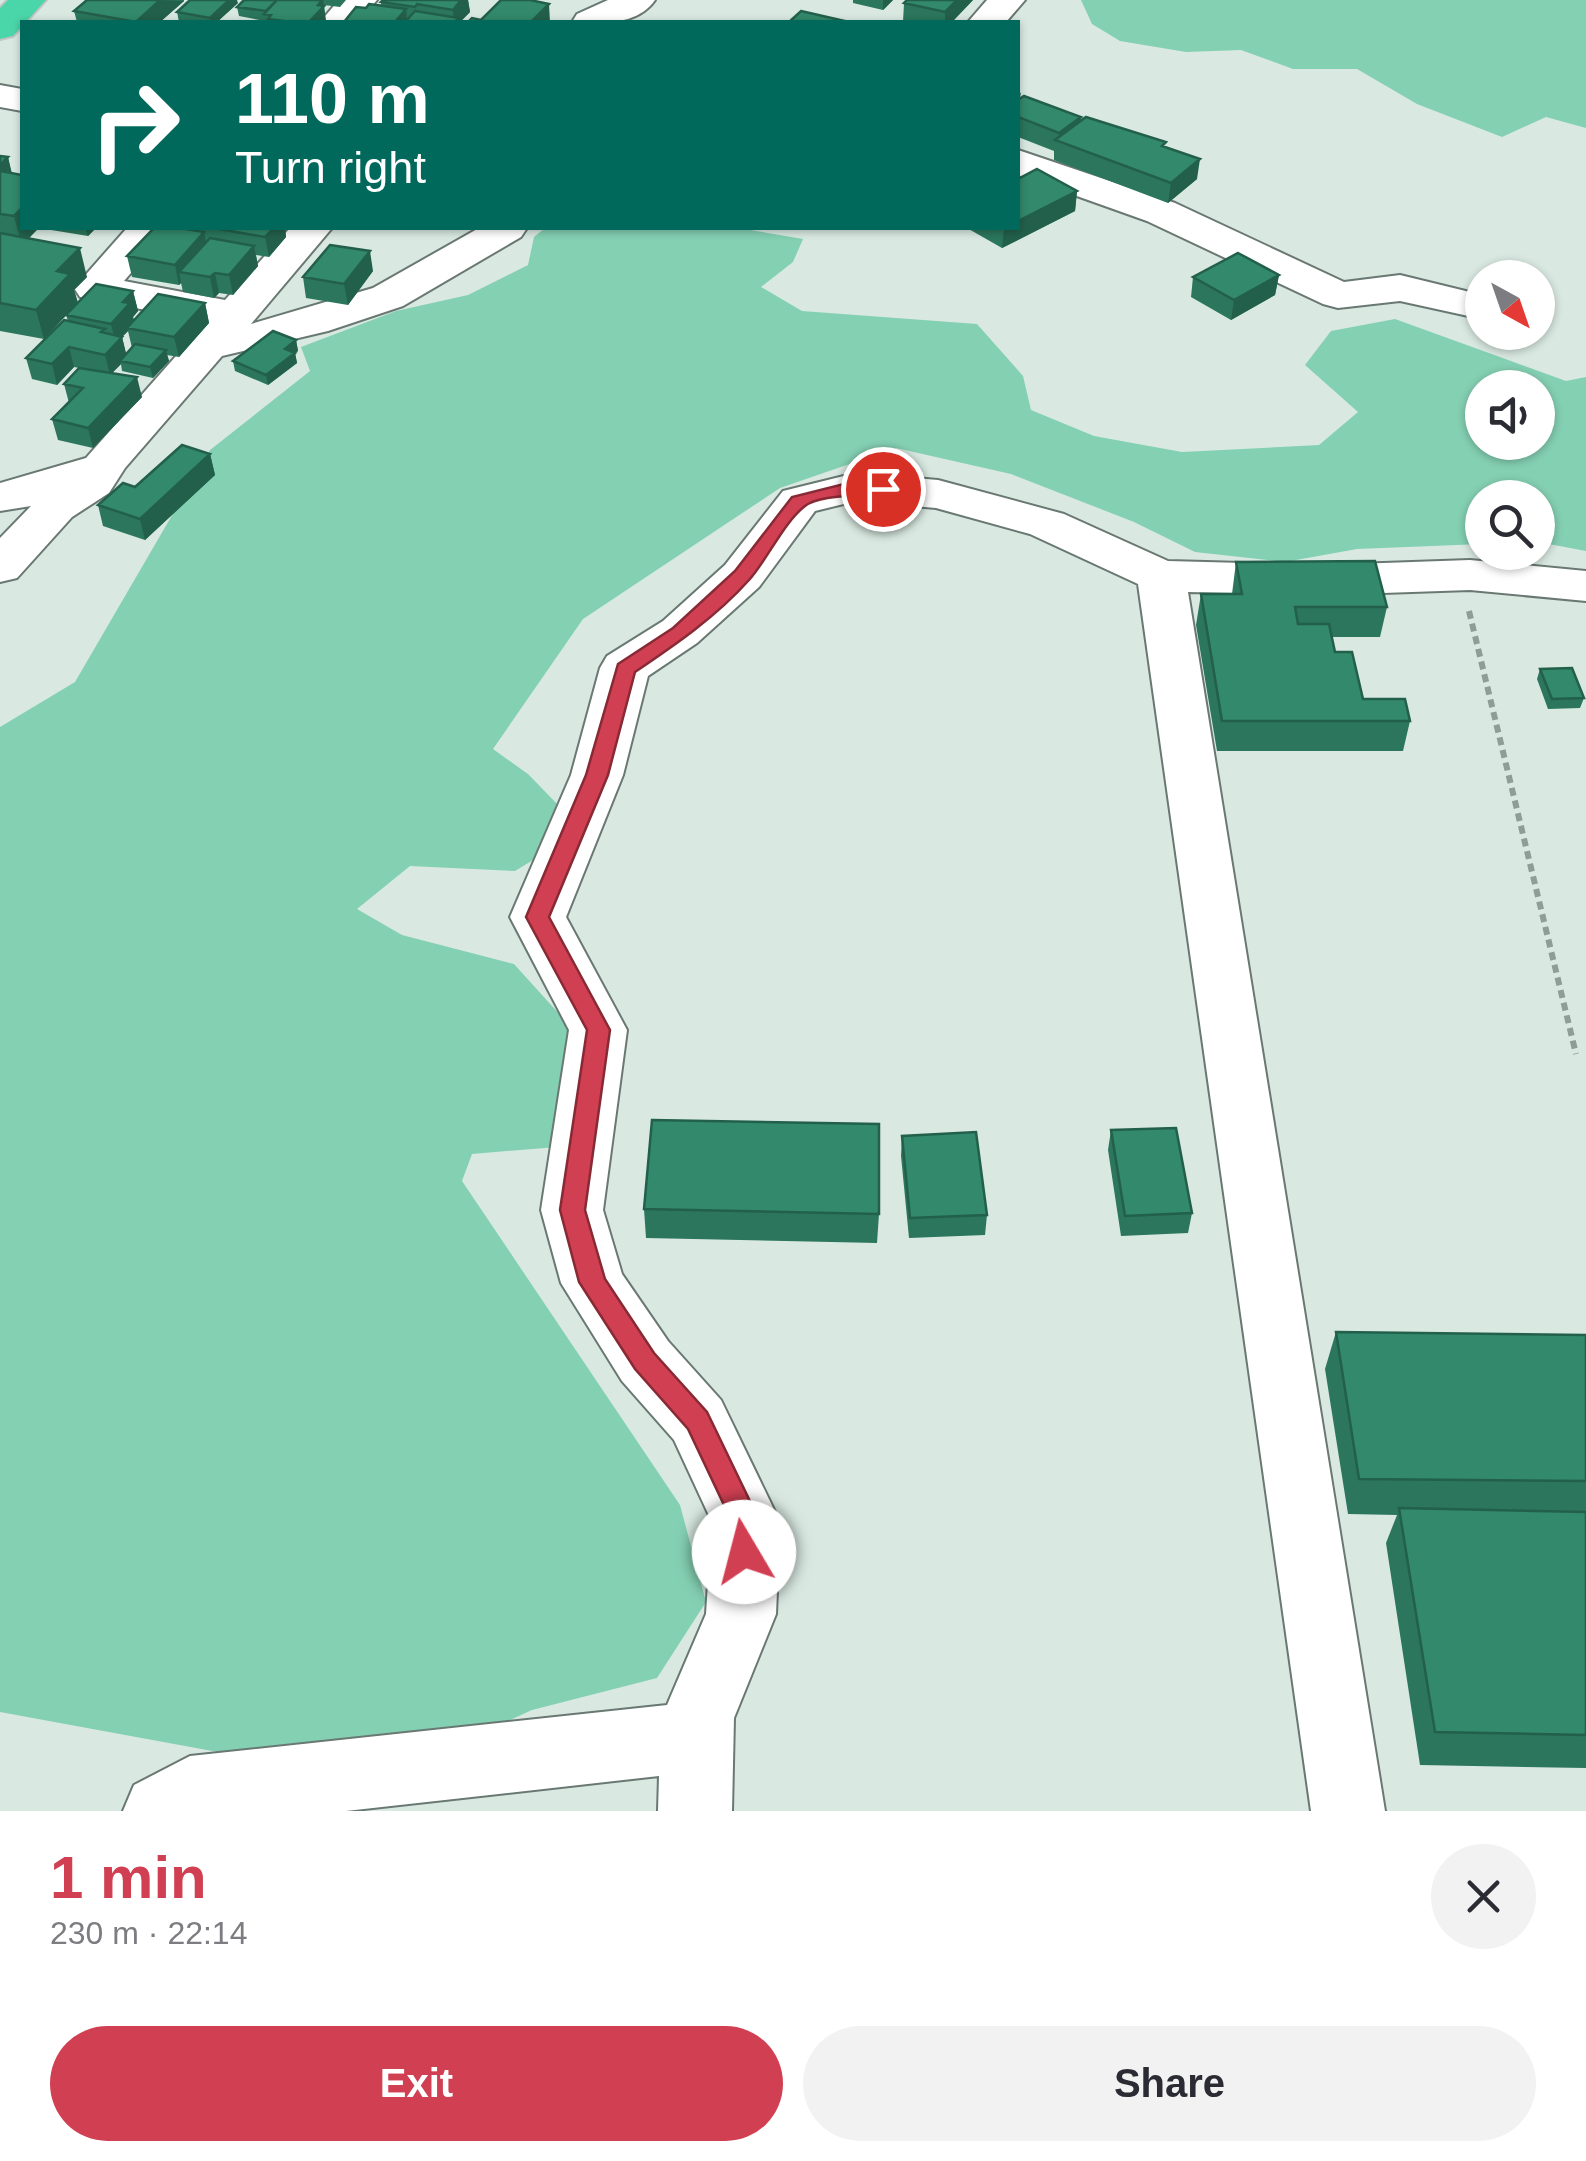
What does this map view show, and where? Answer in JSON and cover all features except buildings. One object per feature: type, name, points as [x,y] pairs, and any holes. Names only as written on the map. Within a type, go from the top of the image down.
[{"type":"highway","points":[[0,28],[28,0]]},
{"type":"street","points":[[340,20],[358,0]]},
{"type":"street","points":[[594,20],[637,0]]},
{"type":"street","points":[[988,20],[1007,0]]},
{"type":"street","points":[[1020,163],[1160,212],[1338,295],[1400,288],[1465,304]]},
{"type":"street","points":[[147,230],[95,288],[220,331],[313,322],[388,296],[504,230]]},
{"type":"street","points":[[0,568],[56,506],[93,483],[107,461],[310,230]]},
{"type":"street","points":[[0,497],[30,492],[107,461]]},
{"type":"street","points":[[696,1811],[698,1718],[741,1614],[746,1522],[698,1420],[644,1361],[592,1282],[572,1210],[598,1030],[538,917],[597,775],[626,668],[680,632],[742,576],[799,501],[856,487],[938,494],[1048,524],[1161,576],[1325,580],[1461,576],[1586,586]]},
{"type":"street","points":[[1161,576],[1348,1811]]},
{"type":"street","points":[[160,1811],[190,1792],[697,1737]]},
{"type":"path","points":[[1461,576],[1576,1054]]},
{"type":"green space","points":[[1081,0],[1586,0],[1586,128],[1546,117],[1502,137],[1417,104],[1357,69],[1293,69],[1241,50],[1186,52],[1120,41],[1092,24]]},
{"type":"green space","points":[[543,230],[751,230],[803,239],[793,262],[761,287],[802,311],[977,324],[1023,376],[1031,410],[1094,436],[1182,452],[1319,445],[1358,412],[1305,365],[1331,331],[1395,319],[1465,344],[1465,350],[1480,350],[1536,370],[1465,370],[1465,460],[1555,460],[1555,377],[1566,381],[1586,377],[1586,551],[1555,545],[1555,480],[1465,480],[1465,545],[1357,549],[1285,562],[1195,552],[1134,522],[1011,474],[896,448],[780,488],[583,619],[493,749],[528,774],[561,808],[543,854],[515,871],[410,866],[357,909],[402,935],[514,964],[581,1038],[557,1147],[472,1154],[462,1181],[680,1505],[706,1602],[657,1678],[532,1710],[400,1771],[234,1755],[0,1712],[0,727],[75,682],[210,450],[310,371],[301,347],[396,311],[468,295],[528,265],[534,237]]},
{"type":"route","points":[[744,1552],[746,1522],[698,1420],[644,1361],[592,1282],[572,1210],[598,1030],[538,917],[597,775],[626,668],[680,632],[742,576],[799,501],[856,487],[883,489]]}]
